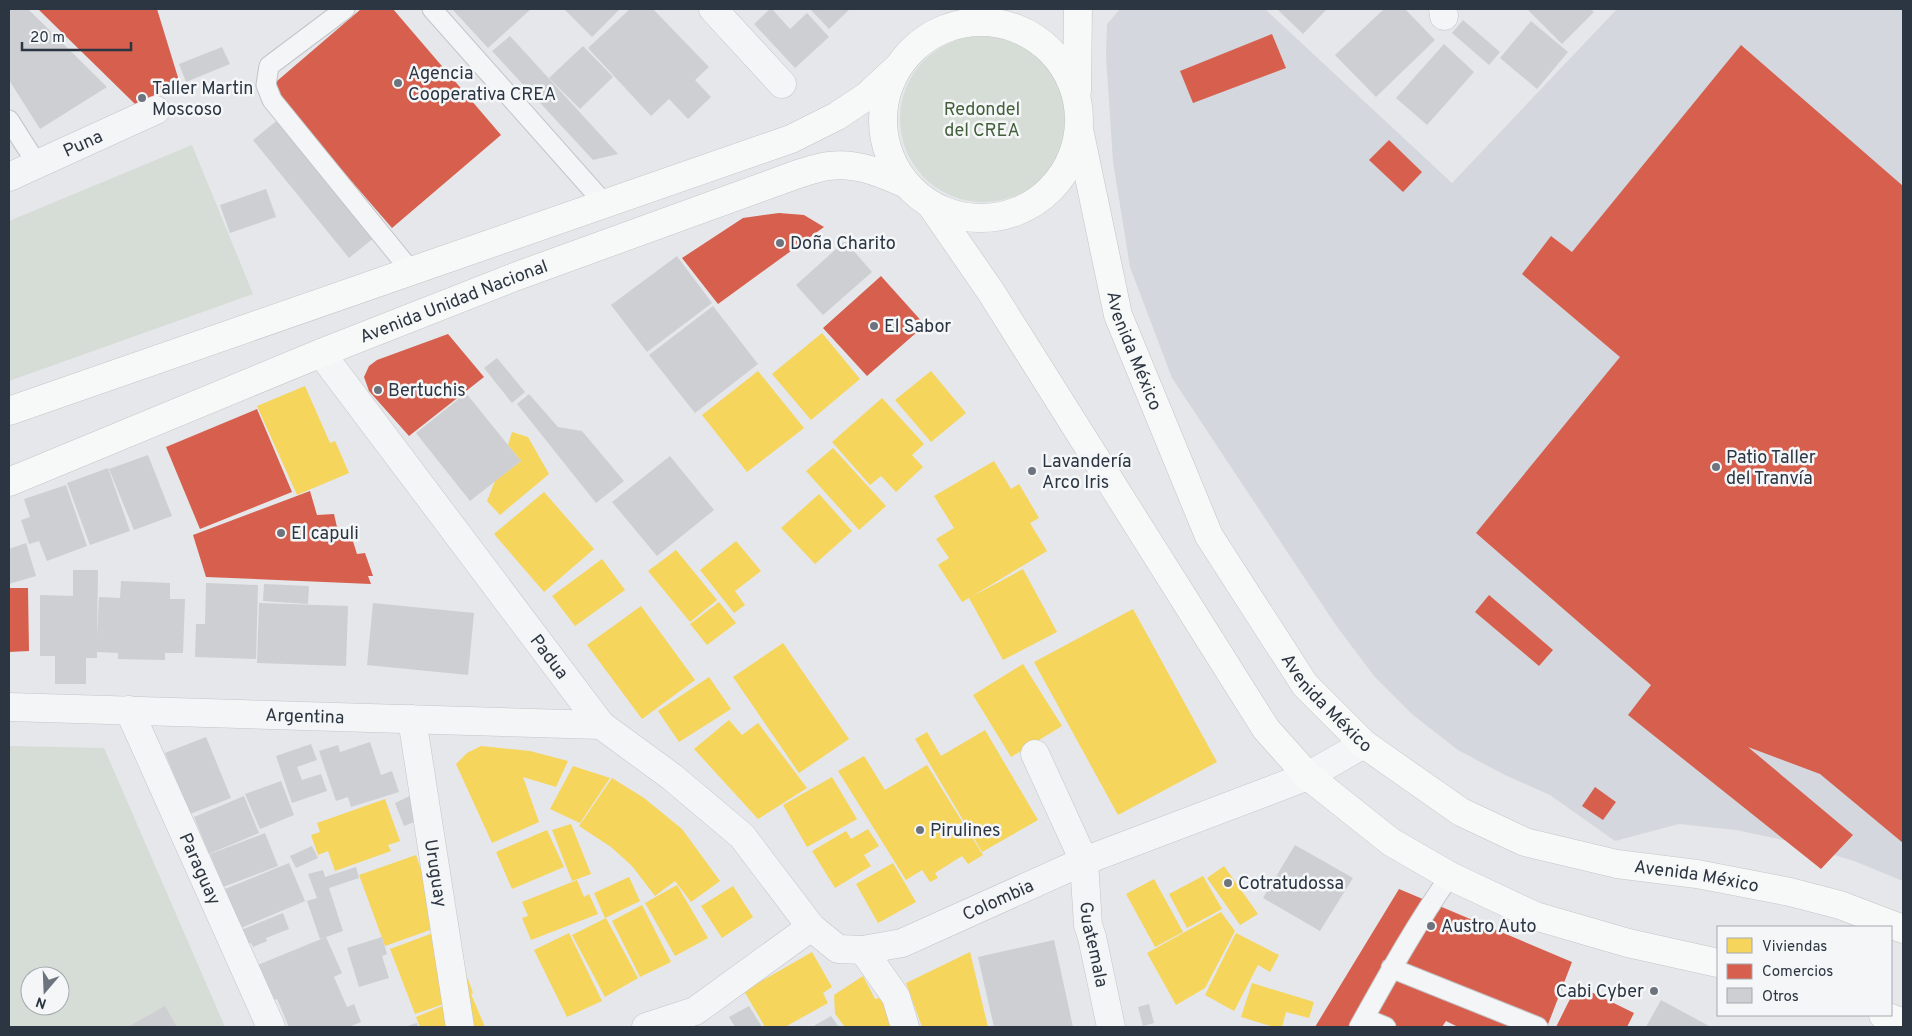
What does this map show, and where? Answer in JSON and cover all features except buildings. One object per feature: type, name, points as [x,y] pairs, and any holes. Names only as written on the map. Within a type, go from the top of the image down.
[{"type":"main road","points":[[9,410],[791,139],[837,116],[867,96],[897,68],[950,9]]},
{"type":"main road","points":[[931,205],[962,217],[995,218],[1027,208],[1053,188],[1071,161],[1079,129],[1077,98],[1078,9]]},
{"type":"main road","points":[[917,45],[941,30],[969,22],[998,23],[1025,32],[1048,48],[1066,71],[1077,98]]},
{"type":"main road","points":[[897,68],[887,90],[882,115],[884,140],[892,163],[906,184],[931,205],[996,301],[1266,730],[1308,776],[1392,842],[1450,876],[1535,916],[1628,943],[1717,963]]},
{"type":"main road","name":"Avenida México","points":[[1079,129],[1118,315],[1210,536],[1305,685],[1364,744],[1461,812],[1525,842],[1617,864],[1696,874],[1790,892],[1840,905],[1903,929]]},
{"type":"main road","name":"Avenida Unidad Nacional","points":[[9,482],[321,353],[527,272],[798,174],[830,166],[852,166],[877,171],[906,184]]},
{"type":"main road","points":[[512,235],[527,272]]},
{"type":"street","points":[[713,9],[782,84]]},
{"type":"street","name":"Puna","points":[[9,177],[156,110]]},
{"type":"street","name":"Padua","points":[[321,353],[601,725],[672,776],[742,836],[811,927]]},
{"type":"street","name":"Argentina","points":[[9,707],[601,725]]},
{"type":"street","name":"Paraguay","points":[[128,710],[270,1027]]},
{"type":"street","name":"Uruguay","points":[[412,718],[460,1027]]},
{"type":"street","name":"Colombia","points":[[811,927],[838,950],[863,950],[902,943],[1084,860],[1308,776],[1364,744]]},
{"type":"street","points":[[1036,754],[1084,860]]},
{"type":"street","name":"Guatemala","points":[[1084,860],[1088,925],[1111,1027]]},
{"type":"street","points":[[646,1027],[698,1019],[811,927]]},
{"type":"street","points":[[863,950],[896,997],[905,1027]]},
{"type":"lane","points":[[345,9],[269,66],[266,85],[272,100],[411,271]]},
{"type":"lane","points":[[432,9],[605,204]]},
{"type":"lane","points":[[9,120],[37,164]]},
{"type":"lane","points":[[1386,1027],[1361,1023],[1426,910],[1450,876]]},
{"type":"lane","points":[[1391,968],[1538,1027]]},
{"type":"shaded area","points":[[1120,9],[1265,9],[1452,183],[1617,9],[1903,9],[1903,881],[1854,861],[1788,841],[1736,830],[1679,824],[1615,841],[1550,795],[1505,775],[1458,750],[1413,715],[1374,676],[1335,624],[1172,378],[1130,267],[1113,162],[1106,56],[1107,24]]},
{"type":"green space","name":"Redondel del CREA","points":[[983,36],[1015,42],[1042,60],[1060,87],[1066,119],[1060,151],[1042,178],[1015,196],[983,202],[951,196],[924,178],[906,151],[900,119],[906,87],[924,60],[951,42]]},
{"type":"green space","points":[[192,145],[253,294],[9,381],[9,221]]},
{"type":"green space","points":[[9,746],[104,748],[225,1027],[9,1027]]},
{"type":"place","name":"Agencia Cooperativa CREA","points":[[398,83]]},
{"type":"place","name":"Taller Martin Moscoso","points":[[142,98]]},
{"type":"place","name":"Doña Charito","points":[[780,243]]},
{"type":"place","name":"El Sabor","points":[[874,326]]},
{"type":"place","name":"Bertuchis","points":[[378,390]]},
{"type":"place","name":"Patio Taller del Tranvía","points":[[1716,467]]},
{"type":"place","name":"Lavandería Arco Iris","points":[[1032,471]]},
{"type":"place","name":"El capuli","points":[[281,533]]},
{"type":"place","name":"Pirulines","points":[[920,830]]},
{"type":"place","name":"Cotratudossa","points":[[1228,883]]},
{"type":"place","name":"Austro Auto","points":[[1431,926]]},
{"type":"place","name":"Cabi Cyber","points":[[1654,991]]}]
